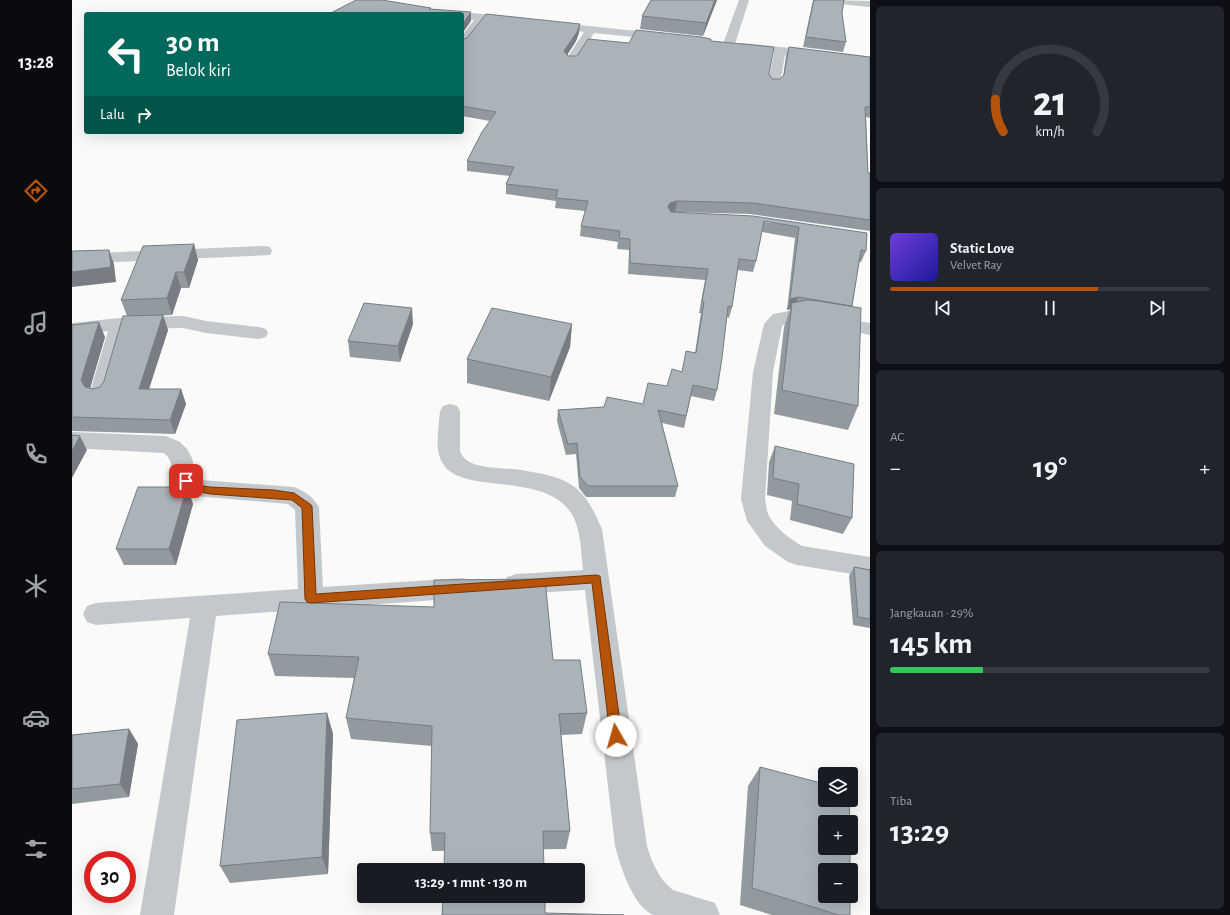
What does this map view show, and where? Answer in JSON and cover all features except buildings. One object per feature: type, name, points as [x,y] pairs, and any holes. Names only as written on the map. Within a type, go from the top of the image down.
[{"type":"street","points":[[729,44],[744,0]]},
{"type":"street","points":[[830,0],[870,4]]},
{"type":"street","points":[[464,15],[523,22]]},
{"type":"street","points":[[464,41],[482,17]]},
{"type":"street","points":[[538,23],[676,38]]},
{"type":"street","points":[[571,61],[591,29]]},
{"type":"street","points":[[714,42],[870,61]]},
{"type":"street","points":[[774,84],[780,51]]},
{"type":"street","points":[[72,259],[264,252]]},
{"type":"street","points":[[870,329],[813,318],[794,316],[780,318],[773,324],[763,372],[753,499],[759,521],[774,539],[797,555],[870,568]]},
{"type":"street","points":[[72,329],[119,324],[183,322],[206,327],[259,333]]},
{"type":"street","points":[[98,395],[119,324]]},
{"type":"street","points":[[450,411],[449,451],[452,461],[464,469],[486,475],[520,478],[549,484],[567,494],[582,510],[590,529],[630,846],[636,865],[648,885],[661,901],[704,915]]},
{"type":"street","points":[[72,440],[165,444],[174,447],[178,452],[186,481],[195,488],[294,496],[307,506],[311,599]]},
{"type":"street","points":[[96,614],[596,579]]},
{"type":"street","points":[[157,915],[205,606]]},
{"type":"route","points":[[186,481],[195,488],[294,496],[307,506],[311,599],[596,579],[616,736]]}]
